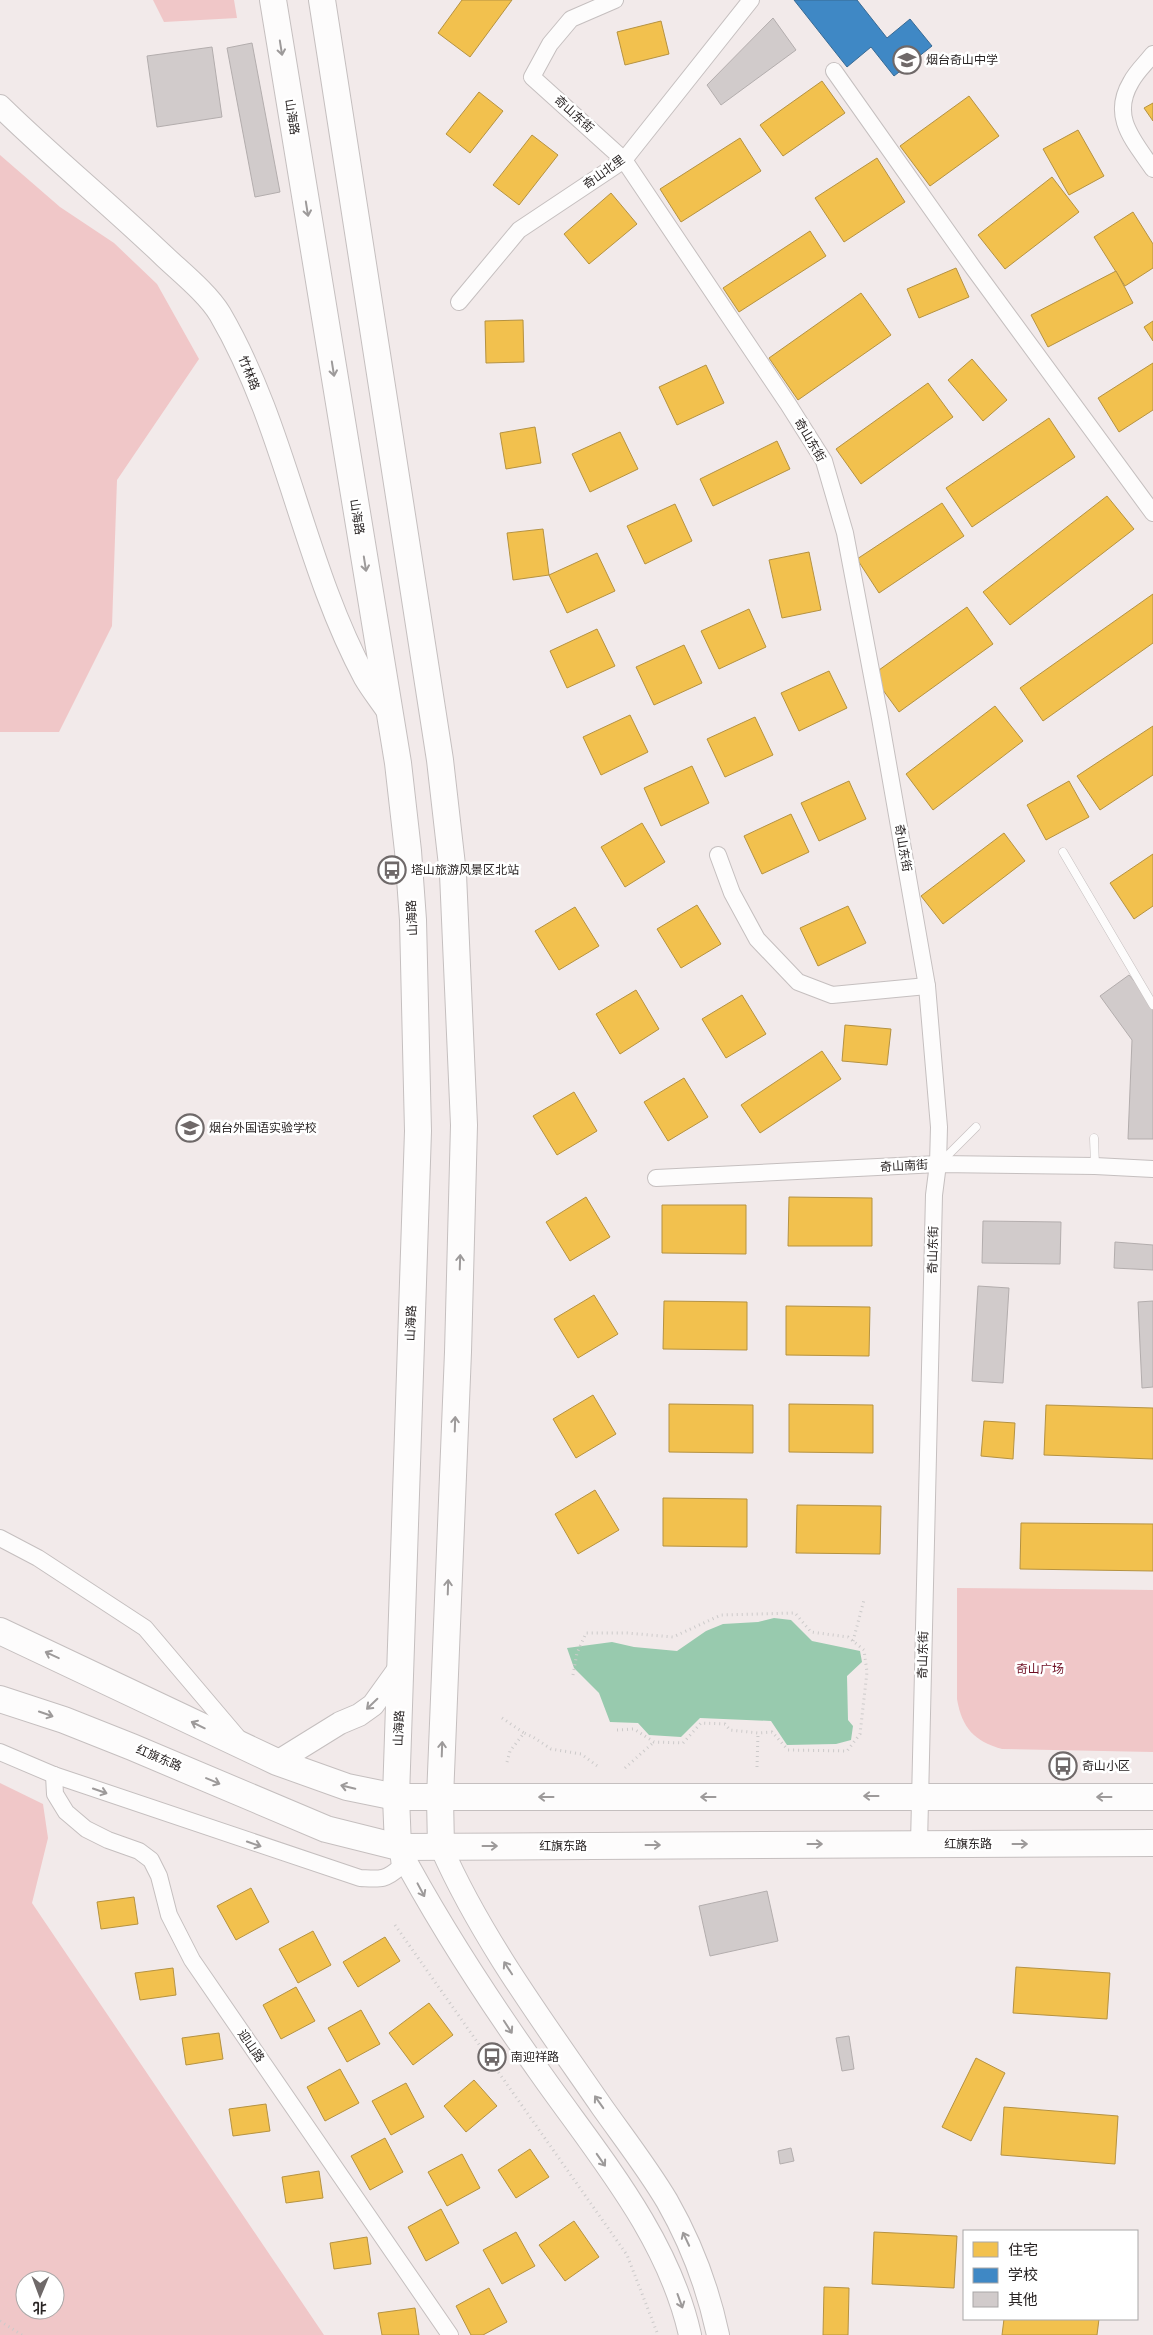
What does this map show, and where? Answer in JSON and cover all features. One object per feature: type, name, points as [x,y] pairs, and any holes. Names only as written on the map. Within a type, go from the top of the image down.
[{"type":"main road","name":"山海路","points":[[273,0],[398,763],[409,861],[413,920],[418,1131],[396,1797],[398,1846]]},
{"type":"main road","points":[[322,0],[440,760],[453,874],[464,1125],[458,1352],[440,1798],[441,1847],[457,1883],[482,1926],[540,2017],[666,2200],[703,2277],[718,2335]]},
{"type":"main road","name":"竹林路","points":[[0,106],[37,142],[140,233],[218,311],[240,350],[274,436],[330,600],[366,679],[389,713]]},
{"type":"main road","points":[[0,1631],[277,1762],[339,1785],[396,1797],[1153,1797]]},
{"type":"main road","points":[[277,1762],[340,1722],[360,1715],[373,1705],[401,1666]]},
{"type":"main road","name":"红旗东路","points":[[0,1699],[98,1733],[326,1829],[398,1846],[1153,1843]]},
{"type":"main road","points":[[398,1846],[429,1905],[454,1945],[513,2035],[636,2209],[656,2242],[686,2316],[690,2335]]},
{"type":"street","name":"奇山东街","points":[[615,0],[571,19],[550,44],[532,77],[624,160],[788,404],[824,461],[845,533],[882,728],[927,986],[939,1127],[938,1164],[934,1195],[919,1844]]},
{"type":"street","name":"奇山北里","points":[[459,302],[519,230],[624,160],[751,0]]},
{"type":"street","points":[[1153,54],[1131,80],[1124,94],[1122,109],[1124,124],[1153,170]]},
{"type":"street","points":[[834,70],[974,269],[1153,514]]},
{"type":"street","points":[[718,855],[732,893],[756,939],[798,982],[832,995],[927,986]]},
{"type":"street","name":"奇山南街","points":[[656,1178],[938,1164],[1095,1166],[1153,1169]]},
{"type":"street","points":[[0,1538],[38,1558],[145,1628],[248,1749]]},
{"type":"street","points":[[0,1752],[54,1775],[360,1878],[380,1879],[390,1876],[400,1867],[398,1846]]},
{"type":"street","name":"迎山路","points":[[54,1775],[55,1794],[66,1812],[86,1829],[108,1840],[139,1851],[151,1860],[159,1876],[169,1914],[192,1960],[450,2335]]},
{"type":"lane","points":[[1063,852],[1153,1006]]},
{"type":"lane","points":[[938,1164],[976,1127]]},
{"type":"lane","points":[[1094,1138],[1095,1166]]},
{"type":"path","points":[[853,1640],[864,1600]]},
{"type":"path","points":[[573,1675],[577,1653],[586,1634],[627,1633],[673,1637],[721,1615],[795,1613],[811,1632],[848,1637],[864,1650],[868,1672],[860,1734],[847,1751],[788,1750],[772,1732],[758,1733],[730,1730],[725,1724],[702,1723],[683,1743],[654,1742],[634,1729],[617,1730]]},
{"type":"path","points":[[502,1718],[551,1749],[581,1754],[600,1768]]},
{"type":"path","points":[[506,1762],[510,1751],[524,1733]]},
{"type":"path","points":[[757,1767],[758,1733]]},
{"type":"path","points":[[625,1768],[654,1742]]},
{"type":"path","points":[[395,1925],[627,2254],[658,2335]]},
{"type":"path","points":[[0,2321],[22,2335]]},
{"type":"green space","points":[[153,0],[234,0],[237,18],[164,22]]},
{"type":"green space","points":[[0,155],[60,207],[114,243],[157,284],[199,359],[117,480],[112,626],[59,732],[0,732]]},
{"type":"green space","name":"奇山广场","points":[[957,1588],[1153,1590],[1153,1752],[1002,1749],[984,1742],[971,1732],[962,1718],[957,1699]]},
{"type":"green space","points":[[0,1783],[43,1804],[48,1838],[32,1903],[324,2335],[0,2335]]},
{"type":"shaded area","points":[[774,1618],[791,1620],[812,1641],[860,1651],[862,1662],[847,1676],[848,1720],[853,1726],[851,1740],[836,1744],[787,1745],[771,1721],[700,1718],[681,1737],[649,1735],[638,1723],[610,1722],[599,1693],[574,1668],[567,1648],[612,1642],[634,1647],[677,1651],[706,1631],[723,1624],[758,1622]]},
{"type":"building: 住宅","points":[[462,0],[512,0],[470,57],[438,33]]},
{"type":"building: 住宅","points":[[661,21],[669,54],[625,65],[617,32]]},
{"type":"building: 住宅","points":[[822,81],[845,113],[783,156],[760,125]]},
{"type":"building: 住宅","points":[[479,92],[503,111],[470,153],[446,134]]},
{"type":"building: 住宅","points":[[969,96],[999,136],[930,186],[900,146]]},
{"type":"building: 住宅","points":[[1153,103],[1153,121],[1144,108]]},
{"type":"building: 住宅","points":[[1078,130],[1104,176],[1069,195],[1043,149]]},
{"type":"building: 住宅","points":[[532,135],[558,155],[519,205],[493,185]]},
{"type":"building: 住宅","points":[[740,138],[761,171],[681,222],[660,189]]},
{"type":"building: 住宅","points":[[877,158],[905,202],[844,242],[815,198]]},
{"type":"building: 住宅","points":[[1052,177],[1079,212],[1005,269],[978,235]]},
{"type":"building: 住宅","points":[[611,193],[637,224],[589,264],[564,234]]},
{"type":"building: 住宅","points":[[1133,212],[1153,244],[1153,268],[1125,286],[1094,237]]},
{"type":"building: 住宅","points":[[810,231],[826,256],[739,312],[723,288]]},
{"type":"building: 住宅","points":[[956,268],[969,297],[919,318],[907,289]]},
{"type":"building: 住宅","points":[[1116,271],[1133,303],[1048,347],[1031,315]]},
{"type":"building: 住宅","points":[[861,293],[891,335],[798,400],[769,358]]},
{"type":"building: 住宅","points":[[523,320],[524,362],[486,363],[485,321]]},
{"type":"building: 住宅","points":[[1153,321],[1153,341],[1144,327]]},
{"type":"building: 住宅","points":[[972,359],[1007,400],[983,421],[948,380]]},
{"type":"building: 住宅","points":[[1153,363],[1153,410],[1119,432],[1098,398]]},
{"type":"building: 住宅","points":[[706,365],[724,403],[677,425],[659,387]]},
{"type":"building: 住宅","points":[[928,383],[953,417],[861,484],[836,449]]},
{"type":"building: 住宅","points":[[1049,418],[1075,457],[972,527],[946,488]]},
{"type":"building: 住宅","points":[[535,427],[541,463],[506,469],[500,433]]},
{"type":"building: 住宅","points":[[620,432],[638,469],[590,492],[572,454]]},
{"type":"building: 住宅","points":[[777,441],[790,469],[713,506],[700,479]]},
{"type":"building: 住宅","points":[[1107,496],[1134,529],[1010,625],[983,592]]},
{"type":"building: 住宅","points":[[942,503],[964,536],[879,593],[857,559]]},
{"type":"building: 住宅","points":[[675,504],[692,541],[645,564],[627,526]]},
{"type":"building: 住宅","points":[[543,529],[549,575],[513,580],[507,533]]},
{"type":"building: 住宅","points":[[809,552],[821,610],[782,618],[769,560]]},
{"type":"building: 住宅","points":[[597,553],[615,591],[567,613],[549,575]]},
{"type":"building: 住宅","points":[[1153,594],[1153,643],[1043,721],[1020,688]]},
{"type":"building: 住宅","points":[[967,607],[993,644],[899,712],[872,675]]},
{"type":"building: 住宅","points":[[749,609],[766,647],[719,669],[701,631]]},
{"type":"building: 住宅","points":[[597,629],[615,666],[567,688],[550,651]]},
{"type":"building: 住宅","points":[[684,645],[702,683],[654,705],[636,667]]},
{"type":"building: 住宅","points":[[829,671],[847,708],[799,731],[781,693]]},
{"type":"building: 住宅","points":[[995,706],[1023,741],[933,810],[906,774]]},
{"type":"building: 住宅","points":[[630,715],[648,752],[601,775],[583,737]]},
{"type":"building: 住宅","points":[[755,717],[773,755],[725,777],[707,739]]},
{"type":"building: 住宅","points":[[1153,726],[1153,775],[1100,810],[1077,776]]},
{"type":"building: 住宅","points":[[692,766],[709,803],[661,826],[644,788]]},
{"type":"building: 住宅","points":[[849,781],[866,819],[819,841],[801,803]]},
{"type":"building: 住宅","points":[[1069,781],[1089,817],[1046,840],[1027,805]]},
{"type":"building: 住宅","points":[[791,814],[809,852],[762,874],[744,836]]},
{"type":"building: 住宅","points":[[642,823],[665,862],[625,887],[601,847]]},
{"type":"building: 住宅","points":[[1004,833],[1025,861],[943,924],[921,896]]},
{"type":"building: 住宅","points":[[1153,854],[1153,906],[1134,919],[1110,883]]},
{"type":"building: 住宅","points":[[697,905],[721,944],[681,968],[657,929]]},
{"type":"building: 住宅","points":[[848,906],[866,943],[818,966],[800,928]]},
{"type":"building: 住宅","points":[[575,907],[599,946],[559,970],[535,931]]},
{"type":"building: 住宅","points":[[636,990],[659,1029],[620,1054],[596,1014]]},
{"type":"building: 住宅","points":[[742,995],[766,1034],[726,1058],[702,1019]]},
{"type":"building: 住宅","points":[[845,1025],[891,1029],[887,1065],[842,1061]]},
{"type":"building: 住宅","points":[[822,1051],[841,1079],[760,1133],[741,1105]]},
{"type":"building: 住宅","points":[[684,1078],[708,1117],[668,1141],[644,1102]]},
{"type":"building: 住宅","points":[[574,1092],[597,1131],[557,1155],[533,1116]]},
{"type":"building: 住宅","points":[[586,1197],[610,1237],[570,1261],[546,1222]]},
{"type":"building: 住宅","points":[[789,1197],[872,1198],[872,1246],[788,1246]]},
{"type":"building: 住宅","points":[[662,1205],[746,1205],[746,1254],[662,1253]]},
{"type":"building: 住宅","points":[[594,1295],[618,1334],[578,1358],[554,1319]]},
{"type":"building: 住宅","points":[[664,1301],[747,1302],[747,1350],[663,1349]]},
{"type":"building: 住宅","points":[[786,1306],[870,1307],[869,1356],[786,1355]]},
{"type":"building: 住宅","points":[[593,1395],[616,1434],[576,1458],[553,1419]]},
{"type":"building: 住宅","points":[[669,1404],[753,1405],[753,1453],[669,1452]]},
{"type":"building: 住宅","points":[[789,1404],[873,1405],[873,1453],[789,1452]]},
{"type":"building: 住宅","points":[[1046,1405],[1153,1408],[1153,1459],[1044,1455]]},
{"type":"building: 住宅","points":[[984,1421],[1015,1423],[1013,1459],[981,1456]]},
{"type":"building: 住宅","points":[[595,1490],[619,1530],[578,1554],[555,1514]]},
{"type":"building: 住宅","points":[[663,1498],[747,1499],[747,1547],[663,1546]]},
{"type":"building: 住宅","points":[[797,1505],[881,1506],[880,1554],[796,1553]]},
{"type":"building: 住宅","points":[[1021,1523],[1153,1524],[1153,1571],[1020,1569]]},
{"type":"building: 住宅","points":[[251,1888],[269,1922],[236,1940],[217,1906]]},
{"type":"building: 住宅","points":[[134,1897],[138,1924],[101,1929],[97,1902]]},
{"type":"building: 住宅","points":[[313,1931],[331,1965],[298,1983],[279,1949]]},
{"type":"building: 住宅","points":[[385,1937],[400,1961],[358,1987],[343,1962]]},
{"type":"building: 住宅","points":[[1016,1967],[1110,1973],[1107,2019],[1013,2013]]},
{"type":"building: 住宅","points":[[173,1968],[176,1995],[140,2000],[135,1973]]},
{"type":"building: 住宅","points":[[296,1987],[315,2021],[281,2039],[263,2005]]},
{"type":"building: 住宅","points":[[429,2003],[453,2035],[413,2065],[389,2033]]},
{"type":"building: 住宅","points":[[361,2010],[380,2044],[347,2062],[328,2028]]},
{"type":"building: 住宅","points":[[219,2033],[223,2059],[186,2065],[182,2038]]},
{"type":"building: 住宅","points":[[976,2058],[1005,2073],[971,2141],[942,2127]]},
{"type":"building: 住宅","points":[[340,2069],[359,2103],[325,2121],[307,2087]]},
{"type":"building: 住宅","points":[[474,2080],[497,2106],[466,2132],[444,2106]]},
{"type":"building: 住宅","points":[[406,2083],[424,2117],[391,2135],[372,2101]]},
{"type":"building: 住宅","points":[[266,2104],[270,2131],[233,2136],[229,2109]]},
{"type":"building: 住宅","points":[[1004,2107],[1118,2116],[1115,2164],[1001,2155]]},
{"type":"building: 住宅","points":[[385,2138],[403,2172],[370,2190],[351,2156]]},
{"type":"building: 住宅","points":[[530,2149],[549,2177],[516,2198],[498,2170]]},
{"type":"building: 住宅","points":[[462,2154],[480,2188],[447,2206],[428,2172]]},
{"type":"building: 住宅","points":[[319,2171],[323,2198],[286,2203],[282,2177]]},
{"type":"building: 住宅","points":[[441,2209],[459,2243],[426,2261],[408,2227]]},
{"type":"building: 住宅","points":[[574,2221],[599,2257],[565,2281],[539,2245]]},
{"type":"building: 住宅","points":[[516,2232],[535,2266],[502,2284],[483,2250]]},
{"type":"building: 住宅","points":[[874,2232],[957,2236],[954,2288],[872,2284]]},
{"type":"building: 住宅","points":[[367,2237],[371,2264],[334,2269],[330,2243]]},
{"type":"building: 住宅","points":[[824,2287],[849,2288],[848,2335],[823,2335]]},
{"type":"building: 住宅","points":[[489,2288],[507,2322],[483,2335],[471,2335],[456,2306]]},
{"type":"building: 住宅","points":[[415,2308],[419,2335],[382,2335],[378,2313]]},
{"type":"building: 住宅","points":[[1004,2320],[1099,2320],[1097,2335],[1002,2335]]},
{"type":"building: 学校","points":[[794,0],[857,0],[887,38],[910,19],[932,46],[894,76],[871,47],[847,67]]},
{"type":"building: 其他","points":[[773,18],[796,50],[721,105],[707,85]]},
{"type":"building: 其他","points":[[252,43],[280,192],[255,197],[227,48]]},
{"type":"building: 其他","points":[[212,47],[222,117],[157,127],[147,56]]},
{"type":"building: 其他","points":[[1129,975],[1153,1003],[1153,1139],[1128,1139],[1132,1040],[1100,996]]},
{"type":"building: 其他","points":[[983,1221],[1061,1222],[1060,1264],[982,1263]]},
{"type":"building: 其他","points":[[1115,1242],[1153,1245],[1153,1270],[1114,1268]]},
{"type":"building: 其他","points":[[978,1286],[1009,1288],[1003,1383],[972,1381]]},
{"type":"building: 其他","points":[[1153,1301],[1153,1387],[1142,1388],[1138,1302]]},
{"type":"building: 其他","points":[[767,1891],[778,1941],[710,1956],[699,1906]]},
{"type":"building: 其他","points":[[849,2036],[854,2069],[842,2071],[836,2038]]},
{"type":"building: 其他","points":[[791,2148],[794,2161],[780,2164],[778,2151]]},
{"type":"place","name":"烟台奇山中学","points":[[907,60]]},
{"type":"place","name":"塔山旅游风景区北站","points":[[392,870]]},
{"type":"place","name":"烟台外国语实验学校","points":[[190,1128]]},
{"type":"place","name":"奇山小区","points":[[1063,1766]]},
{"type":"place","name":"南迎祥路","points":[[492,2057]]}]
